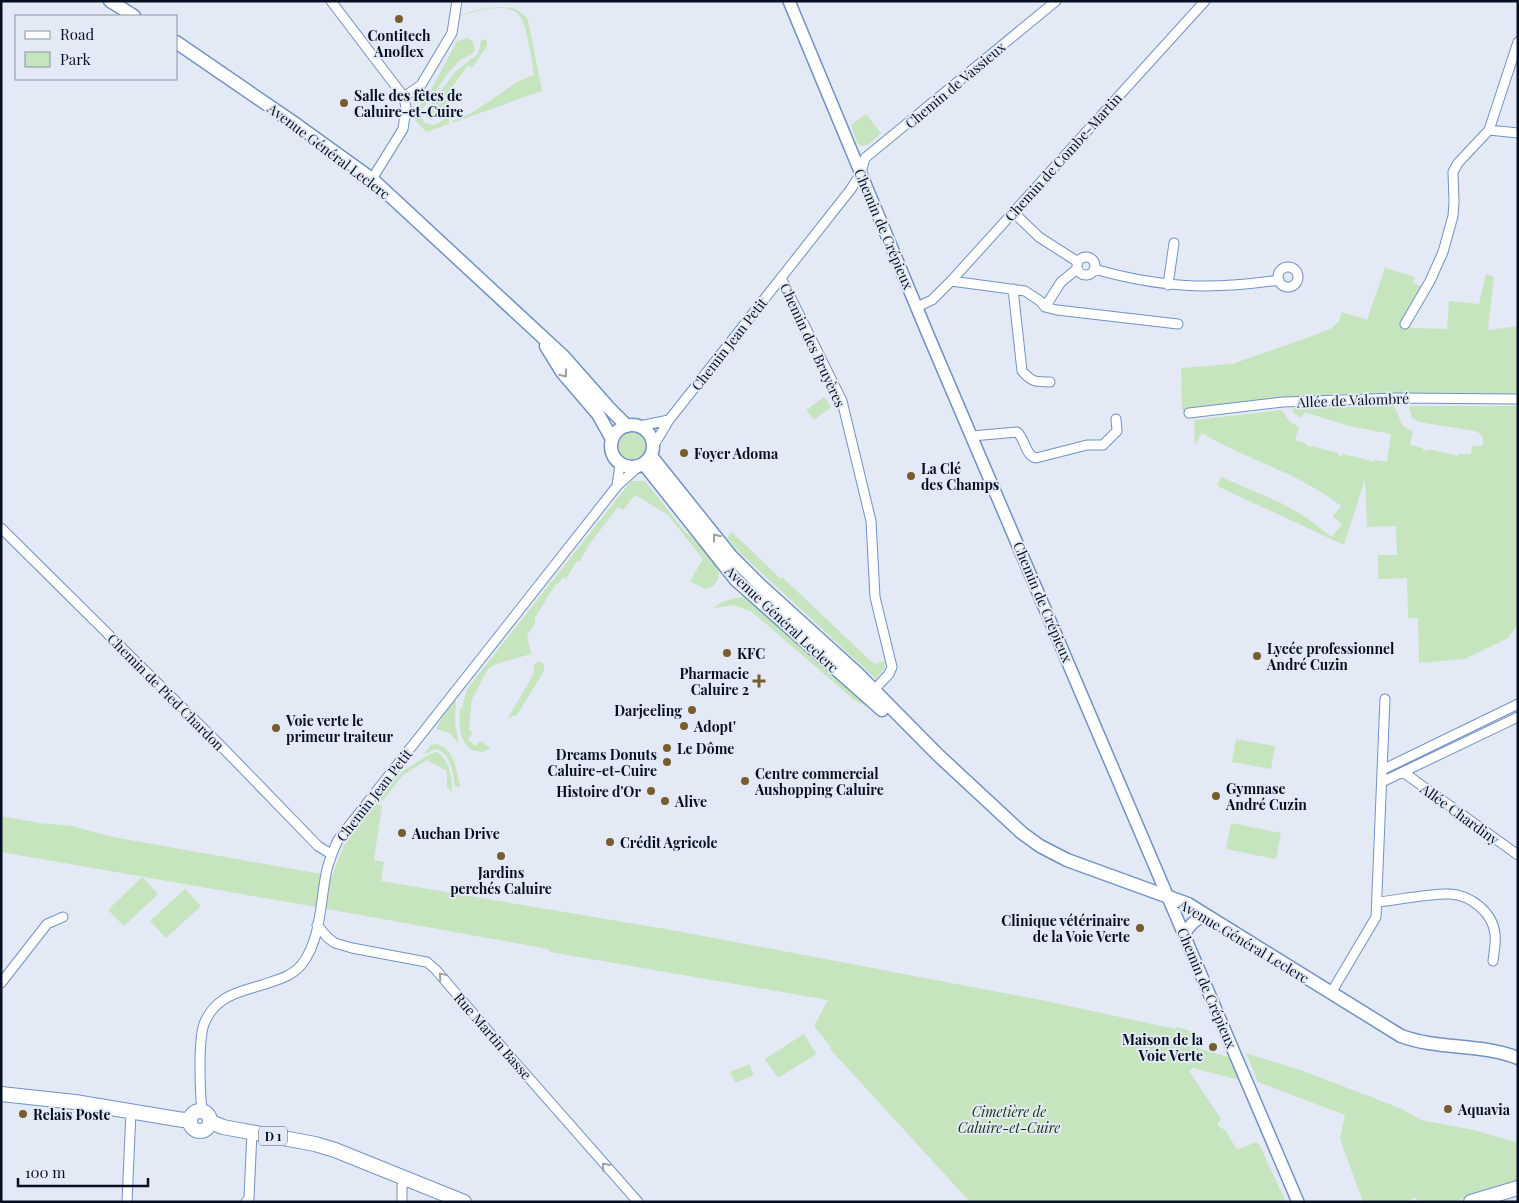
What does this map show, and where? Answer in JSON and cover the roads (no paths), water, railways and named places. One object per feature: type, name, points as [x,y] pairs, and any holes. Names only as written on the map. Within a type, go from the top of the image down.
[{"type":"main road","points":[[110,1],[132,15]]},
{"type":"main road","name":"Avenue Général Leclerc","points":[[178,43],[284,115],[372,180],[571,364],[608,408],[627,426]]},
{"type":"main road","name":"Avenue Général Leclerc","points":[[538,333],[562,372],[598,414],[612,438]]},
{"type":"main road","points":[[640,426],[650,435],[647,458],[626,467],[620,464],[612,454],[612,438],[620,428],[640,426]]},
{"type":"main road","name":"Avenue Général Leclerc","points":[[647,458],[731,556],[760,585],[857,673],[870,694],[1007,821],[1040,846],[1088,869],[1188,904],[1401,1036],[1413,1040],[1492,1050],[1518,1058]]},
{"type":"main road","name":"D 1","points":[[1,1094],[75,1102],[183,1120],[201,1117],[223,1127],[336,1150],[464,1202]]},
{"type":"main road","points":[[1471,1202],[1518,1189]]},
{"type":"main road","points":[[1496,1202],[1518,1189]]},
{"type":"street","points":[[331,1],[404,97],[406,108],[403,129],[372,180]]},
{"type":"street","points":[[404,97],[421,86],[452,33],[457,1]]},
{"type":"street","name":"Chemin de Crépieux","points":[[789,1],[1298,1202]]},
{"type":"street","name":"Chemin de Vassieux","points":[[861,173],[865,158],[1056,1]]},
{"type":"street","name":"Chemin de Combe-Martin","points":[[918,308],[932,300],[951,281],[1205,1]]},
{"type":"street","points":[[1406,324],[1443,252],[1453,216],[1452,178],[1455,168],[1488,130],[1518,42]]},
{"type":"street","points":[[1488,130],[1518,133]]},
{"type":"street","name":"Chemin Jean Petit","points":[[201,1117],[202,1041],[204,1025],[208,1015],[224,999],[282,979],[301,965],[310,950],[331,854],[338,840],[617,486],[647,458],[661,431],[851,189],[861,173]]},
{"type":"street","points":[[1012,212],[1039,237],[1078,266],[1084,275],[1090,274],[1094,269],[1095,263],[1088,257],[1082,257],[1078,266],[1061,282],[1045,307]]},
{"type":"street","points":[[1168,285],[1174,243]]},
{"type":"street","points":[[1094,269],[1124,278],[1168,285],[1214,287],[1279,280]]},
{"type":"street","name":"Chemin des Bruyères","points":[[781,278],[842,401],[868,502],[871,521],[875,597],[892,667],[889,674],[870,694]]},
{"type":"street","points":[[951,281],[1025,291],[1034,296],[1045,307],[1057,310],[1178,324]]},
{"type":"street","points":[[1013,289],[1022,371],[1028,378],[1036,382],[1050,382]]},
{"type":"street","name":"Allée de Valombré","points":[[1188,412],[1283,402],[1398,398],[1518,399]]},
{"type":"street","points":[[972,436],[1017,432],[1021,436],[1030,455],[1036,458],[1087,445],[1105,444],[1117,431],[1116,419]]},
{"type":"street","points":[[640,426],[670,420]]},
{"type":"street","points":[[617,486],[620,464]]},
{"type":"street","name":"Chemin de Pied Chardon","points":[[1,528],[222,747],[318,846],[331,854]]},
{"type":"street","points":[[1332,993],[1375,921],[1378,902],[1385,699]]},
{"type":"street","points":[[1382,770],[1518,704]]},
{"type":"street","points":[[1382,782],[1518,717]]},
{"type":"street","name":"Allée Chardiny","points":[[1403,772],[1518,855]]},
{"type":"street","points":[[1378,902],[1449,894],[1470,899],[1485,912],[1491,922],[1495,933],[1493,961]]},
{"type":"street","points":[[1184,935],[1188,926],[1206,915]]},
{"type":"street","points":[[1,983],[47,924],[63,918]]},
{"type":"street","name":"Rue Martin Basse","points":[[317,925],[328,938],[336,943],[352,948],[427,962],[638,1202]]},
{"type":"street","points":[[127,1202],[131,1111]]},
{"type":"street","points":[[246,1202],[248,1198],[252,1132]]},
{"type":"street","points":[[402,1202],[402,1186],[405,1179]]},
{"type":"place","name":"Contitech Anoflex","points":[[399,19]]},
{"type":"place","name":"Salle des fêtes de Caluire-et-Cuire","points":[[344,103]]},
{"type":"place","name":"Foyer Adoma","points":[[684,453]]},
{"type":"place","name":"La Clé des Champs","points":[[911,476]]},
{"type":"place","name":"KFC","points":[[727,653]]},
{"type":"place","name":"Lycée professionnel André Cuzin","points":[[1257,656]]},
{"type":"place","name":"Pharmacie Caluire 2","points":[[759,681]]},
{"type":"place","name":"Darjeeling","points":[[692,710]]},
{"type":"place","name":"Adopt'","points":[[684,726]]},
{"type":"place","name":"Voie verte le primeur traiteur","points":[[276,728]]},
{"type":"place","name":"Le Dôme","points":[[667,748]]},
{"type":"place","name":"Dreams Donuts Caluire-et-Cuire","points":[[667,762]]},
{"type":"place","name":"Centre commercial Aushopping Caluire","points":[[745,781]]},
{"type":"place","name":"Histoire d'Or","points":[[651,791]]},
{"type":"place","name":"Gymnase André Cuzin","points":[[1216,796]]},
{"type":"place","name":"Alive","points":[[665,801]]},
{"type":"place","name":"Auchan Drive","points":[[402,833]]},
{"type":"place","name":"Crédit Agricole","points":[[610,842]]},
{"type":"place","name":"Jardins perchés Caluire","points":[[501,856]]},
{"type":"place","name":"Clinique vétérinaire de la Voie Verte","points":[[1140,928]]},
{"type":"place","name":"Maison de la Voie Verte","points":[[1213,1047]]},
{"type":"place","name":"Aquavia","points":[[1448,1109]]},
{"type":"place","name":"Relais Poste","points":[[23,1114]]},
{"type":"park label","name":"Cimetière de Caluire-et-Cuire","points":[[1009,1120]]}]
